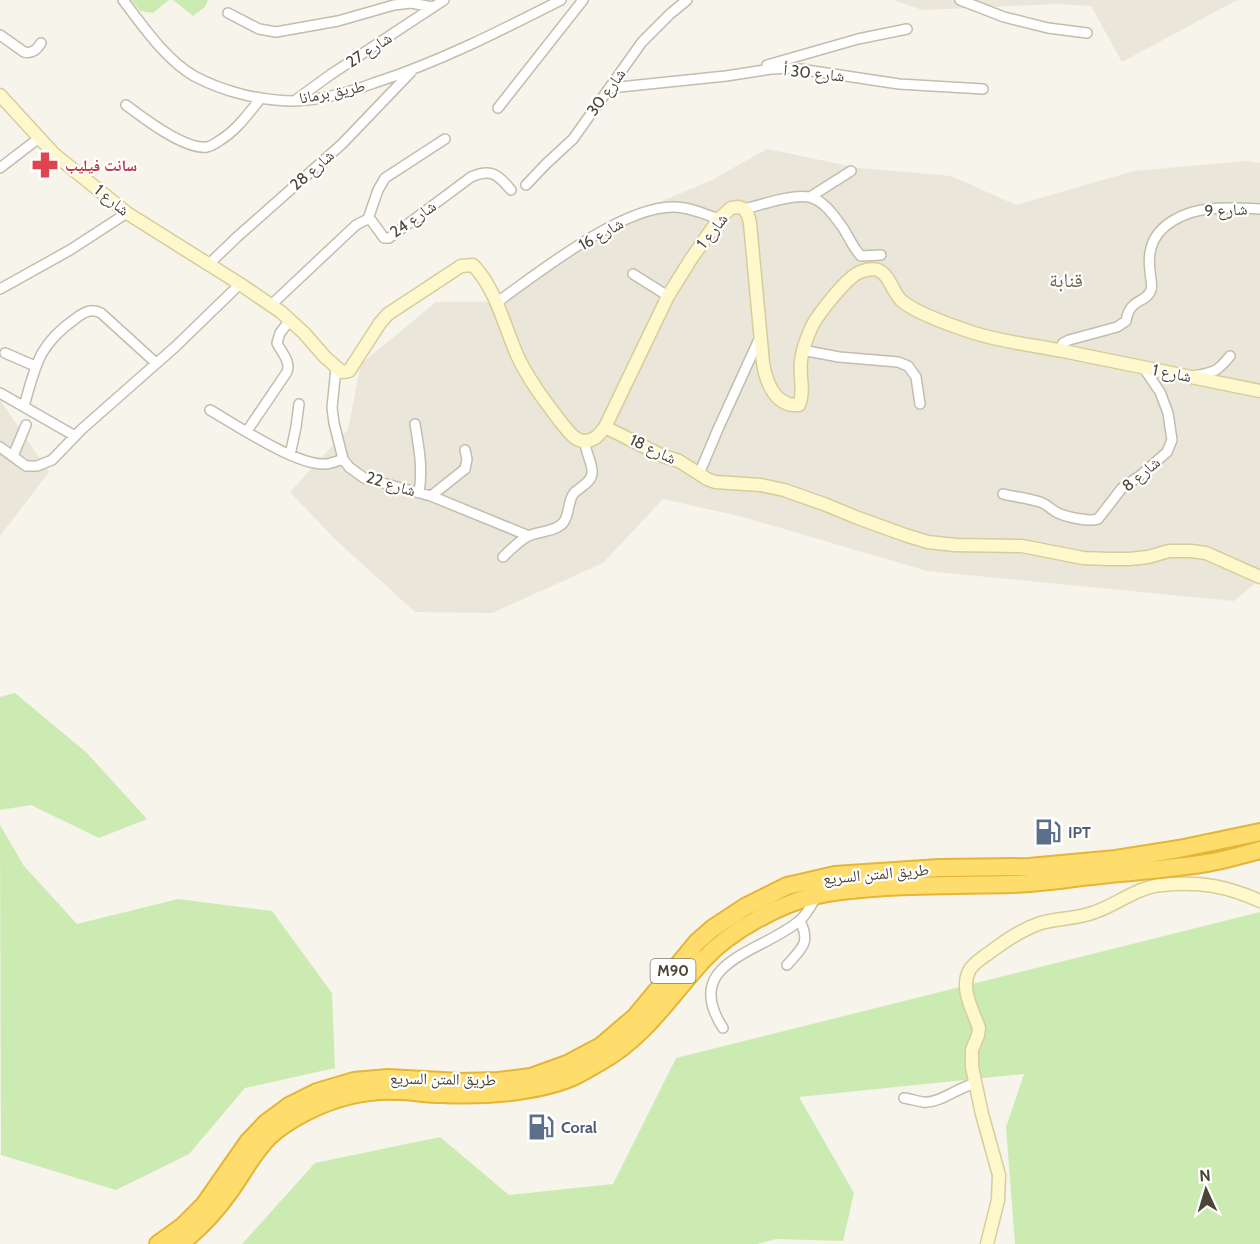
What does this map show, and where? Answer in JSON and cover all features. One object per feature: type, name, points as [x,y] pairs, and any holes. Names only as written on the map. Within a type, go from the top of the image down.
[{"type":"highway","name":"طريق المتن السريع","points":[[158,1244],[183,1226],[204,1205],[248,1142],[289,1106],[317,1092],[354,1081],[388,1078],[460,1082],[498,1081],[531,1077],[567,1064],[601,1046],[634,1017],[697,942],[713,928],[745,907],[787,886],[835,875],[939,868],[1029,867],[1116,859],[1260,832]]},
{"type":"highway","name":"طريق المتن السريع","points":[[180,1244],[222,1203],[261,1145],[302,1113],[322,1104],[362,1093],[398,1091],[482,1094],[545,1085],[573,1077],[621,1049],[647,1025],[706,957],[733,934],[792,902],[837,891],[899,886],[1038,882],[1186,866],[1260,850]]},
{"type":"street","name":"طريق برمانا","points":[[123,0],[152,38],[192,75],[213,85],[261,98],[295,101],[355,90],[412,71],[497,33],[561,0]]},
{"type":"street","name":"شارع 27","points":[[295,101],[330,75],[444,0]]},
{"type":"street","points":[[498,108],[583,0]]},
{"type":"street","name":"شارع 30","points":[[526,185],[573,139],[642,42],[687,0]]},
{"type":"street","points":[[960,0],[1004,17],[1048,28],[1087,33]]},
{"type":"street","points":[[228,14],[259,29],[276,32],[338,21],[411,3],[433,7]]},
{"type":"street","points":[[744,72],[858,39],[908,29]]},
{"type":"street","points":[[0,35],[29,53],[41,43]]},
{"type":"street","name":"شارع 30 أ","points":[[610,88],[793,68],[899,84],[983,89]]},
{"type":"street","name":"شارع 28","points":[[208,265],[342,144],[412,71]]},
{"type":"street","name":"شارع 1","points":[[0,95],[54,154],[127,213],[271,305],[304,333],[336,368]]},
{"type":"street","points":[[126,105],[148,122],[188,143],[208,147],[236,129],[261,98]]},
{"type":"street","points":[[0,168],[39,138]]},
{"type":"street","points":[[368,219],[378,190],[385,178],[445,139]]},
{"type":"street","points":[[744,209],[788,199],[810,197],[851,171]]},
{"type":"street","name":"شارع 24","points":[[271,305],[348,232],[368,219],[384,238],[389,238],[471,177],[480,173],[490,172],[496,175],[511,190]]},
{"type":"street","points":[[810,197],[821,202],[830,211],[861,256],[881,255]]},
{"type":"street","name":"شارع 16","points":[[496,303],[588,240],[634,215],[675,207],[686,208],[719,219]]},
{"type":"street","name":"شارع 1","points":[[585,441],[594,439],[605,427],[668,296],[691,259],[719,219],[731,208],[739,207],[744,209],[750,223],[765,376],[770,388],[782,401],[795,406],[799,405],[802,399],[800,364],[802,350],[813,324],[854,275],[870,269],[878,270],[887,277],[902,301],[920,312],[974,333],[1260,391]]},
{"type":"street","name":"شارع 9","points":[[1060,350],[1063,343],[1069,340],[1117,327],[1126,321],[1131,306],[1151,291],[1149,258],[1151,247],[1160,230],[1168,224],[1190,213],[1210,208],[1260,208]]},
{"type":"street","points":[[0,289],[70,250],[127,213]]},
{"type":"street","points":[[210,410],[290,455],[319,464],[343,459],[332,408],[336,368],[342,372],[349,371],[388,314],[461,266],[473,265],[482,275],[530,379],[572,435],[578,440],[585,441],[586,454],[592,472],[591,478],[571,498],[563,523],[555,528],[529,536],[503,557]]},
{"type":"street","points":[[633,274],[668,296]]},
{"type":"street","points":[[0,447],[26,466],[44,464],[52,460],[75,436],[240,285]]},
{"type":"street","points":[[24,406],[35,366],[46,345],[63,328],[87,311],[94,310],[101,313],[156,363]]},
{"type":"street","points":[[247,431],[287,372],[288,362],[277,343],[280,333],[290,320]]},
{"type":"street","points":[[699,474],[760,337]]},
{"type":"street","points":[[802,350],[839,357],[898,362],[908,366],[916,377],[920,404]]},
{"type":"street","points":[[5,353],[35,366]]},
{"type":"street","points":[[1188,377],[1215,372],[1230,356]]},
{"type":"street","name":"شارع 8","points":[[1003,494],[1041,502],[1054,512],[1065,516],[1093,521],[1098,519],[1122,488],[1167,452],[1172,440],[1168,413],[1160,392],[1143,368]]},
{"type":"street","points":[[0,393],[75,436]]},
{"type":"street","points":[[290,455],[299,404]]},
{"type":"street","points":[[415,424],[422,464],[419,493]]},
{"type":"street","points":[[13,456],[26,425]]},
{"type":"street","name":"شارع 18","points":[[605,427],[663,456],[679,461],[715,482],[784,490],[905,535],[939,544],[1022,546],[1083,558],[1129,560],[1169,551],[1191,551],[1206,553],[1260,577]]},
{"type":"street","points":[[431,496],[465,469],[467,459],[465,450]]},
{"type":"street","name":"شارع 22","points":[[343,459],[349,467],[364,478],[431,496],[529,536]]},
{"type":"street","points":[[987,1244],[998,1200],[999,1174],[974,1084],[971,1056],[979,1028],[966,988],[966,980],[973,965],[1031,927],[1095,912],[1138,891],[1160,885],[1203,884],[1222,887],[1260,901]]},
{"type":"street","points":[[723,1028],[716,1017],[710,999],[712,984],[718,973],[737,957],[800,921],[817,895]]},
{"type":"street","points":[[788,965],[805,944],[805,931],[800,921]]},
{"type":"street","points":[[904,1098],[925,1102],[939,1100],[952,1092],[974,1084]]},
{"type":"shaded area","points":[[894,0],[1237,0],[1122,62],[1091,6],[1058,4],[922,10]]},
{"type":"shaded area","points":[[767,149],[859,168],[951,176],[1016,205],[1134,171],[1247,161],[1260,163],[1260,579],[1234,601],[927,571],[743,517],[663,499],[603,563],[492,613],[415,612],[336,540],[290,492],[348,429],[361,364],[436,302],[495,302],[590,231],[710,181]]},
{"type":"shaded area","points":[[0,400],[49,472],[0,536]]},
{"type":"green space","points":[[131,0],[169,0],[153,13],[140,11]]},
{"type":"green space","points":[[173,0],[208,0],[205,7],[193,16]]},
{"type":"green space","points":[[15,693],[87,753],[147,819],[99,838],[31,805],[0,810],[0,697]]},
{"type":"green space","points":[[0,825],[24,866],[77,924],[178,899],[272,911],[332,993],[335,1068],[245,1088],[189,1154],[116,1190],[1,1155]]},
{"type":"green space","points":[[1260,912],[1260,1244],[1015,1244],[1006,1127],[1024,1074],[799,1097],[854,1193],[843,1241],[776,1239],[757,1244],[242,1244],[315,1163],[440,1137],[509,1195],[613,1184],[676,1058]]},
{"type":"place","name":"سانت فيليب","points":[[45,165]]},
{"type":"place","name":"IPT","points":[[1048,832]]},
{"type":"place","name":"Coral","points":[[541,1127]]},
{"type":"district","name":"قنابة","points":[[1066,280]]}]
